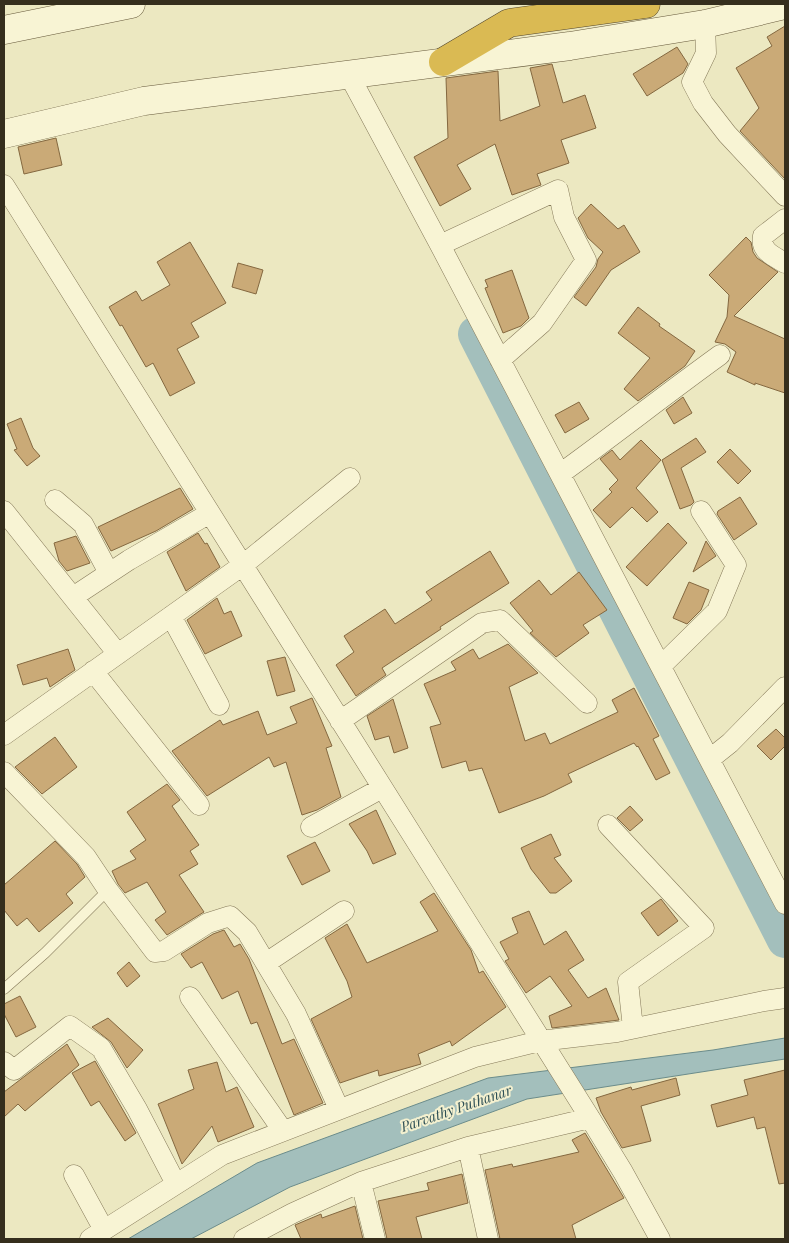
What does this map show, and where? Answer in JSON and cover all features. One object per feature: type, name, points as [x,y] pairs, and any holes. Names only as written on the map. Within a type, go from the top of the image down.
[{"type":"highway","points":[[444,62],[509,23],[646,4]]},
{"type":"street","points":[[4,30],[131,4]]},
{"type":"street","points":[[4,134],[144,101],[570,46],[705,24],[785,5]]},
{"type":"street","points":[[705,24],[706,53],[692,82],[702,103],[727,134],[785,196]]},
{"type":"street","points":[[348,75],[440,245],[784,901]]},
{"type":"street","points":[[4,185],[624,1172],[660,1239]]},
{"type":"street","points":[[440,245],[558,190],[564,216],[586,260],[542,323],[500,360]]},
{"type":"street","points":[[785,220],[763,236],[762,246],[766,251],[785,263]]},
{"type":"street","points":[[560,474],[720,356]]},
{"type":"street","points":[[4,735],[243,565],[350,478]]},
{"type":"street","points":[[55,500],[83,524],[109,573]]},
{"type":"street","points":[[4,511],[118,654]]},
{"type":"street","points":[[661,666],[717,611],[736,566],[701,511]]},
{"type":"street","points":[[73,597],[109,573],[210,513]]},
{"type":"street","points":[[171,616],[218,705]]},
{"type":"street","points":[[340,721],[482,623],[500,620],[587,703]]},
{"type":"street","points":[[93,671],[199,805]]},
{"type":"street","points":[[710,759],[730,744],[785,687]]},
{"type":"street","points":[[4,772],[86,857],[108,890],[155,952],[164,951],[208,923],[230,916],[247,932],[296,1014],[339,1109]]},
{"type":"street","points":[[312,827],[382,788]]},
{"type":"street","points":[[608,825],[704,928],[628,982],[633,1028]]},
{"type":"street","points":[[266,963],[344,911]]},
{"type":"street","points":[[190,997],[283,1131]]},
{"type":"street","points":[[74,1175],[97,1235],[222,1155],[475,1057],[545,1048],[633,1028],[785,998]]},
{"type":"street","points":[[4,1062],[14,1070],[70,1026],[101,1048],[137,1109],[176,1184]]},
{"type":"street","points":[[244,1239],[293,1213],[361,1182],[468,1147],[590,1118]]},
{"type":"street","points":[[468,1147],[488,1239]]},
{"type":"street","points":[[361,1182],[375,1239]]},
{"type":"lane","points":[[4,989],[45,953],[108,890]]},
{"type":"water","name":"Parvathy Puthanar","points":[[785,1038],[785,1059],[527,1099],[290,1187],[191,1239],[128,1239],[257,1163],[488,1078],[713,1050]]},
{"type":"building","points":[[785,26],[785,179],[740,131],[759,108],[736,68],[772,46],[767,37]]},
{"type":"building","points":[[677,47],[688,64],[683,73],[647,96],[633,74]]},
{"type":"building","points":[[552,64],[563,103],[585,95],[596,128],[561,140],[569,163],[537,174],[541,185],[512,195],[495,144],[457,165],[471,189],[440,206],[414,157],[448,138],[446,78],[498,71],[500,121],[540,106],[530,68]]},
{"type":"building","points":[[56,138],[62,165],[24,174],[18,147]]},
{"type":"building","points":[[591,204],[618,229],[624,225],[640,252],[611,270],[586,306],[574,297],[596,267],[598,259],[603,252],[588,238],[578,218]]},
{"type":"building","points":[[746,237],[751,242],[753,252],[757,258],[778,272],[734,316],[785,339],[785,393],[755,383],[755,385],[727,372],[736,352],[725,344],[715,342],[727,317],[729,295],[709,275]]},
{"type":"building","points":[[190,242],[226,303],[191,323],[199,337],[177,349],[195,383],[170,396],[153,363],[146,367],[122,325],[120,326],[109,307],[136,291],[142,301],[170,285],[157,262]]},
{"type":"building","points":[[238,263],[263,270],[256,294],[232,287]]},
{"type":"building","points":[[512,270],[529,318],[521,326],[503,333],[485,288],[488,287],[485,280]]},
{"type":"building","points":[[638,307],[660,324],[659,326],[695,351],[685,366],[638,401],[624,389],[650,358],[618,333]]},
{"type":"building","points":[[683,397],[692,413],[674,424],[666,410]]},
{"type":"building","points":[[579,402],[589,419],[565,433],[555,415]]},
{"type":"building","points":[[21,418],[33,448],[40,456],[27,466],[14,450],[17,449],[7,424]]},
{"type":"building","points":[[696,438],[706,452],[681,468],[694,502],[680,509],[662,460]]},
{"type":"building","points":[[641,440],[661,460],[636,488],[658,512],[647,522],[632,507],[610,528],[593,510],[612,492],[609,489],[618,480],[600,459],[612,450],[620,460]]},
{"type":"building","points":[[730,449],[751,471],[738,484],[717,462]]},
{"type":"building","points":[[180,488],[193,509],[156,531],[111,551],[98,527]]},
{"type":"building","points":[[740,497],[757,524],[734,540],[717,514],[718,511]]},
{"type":"building","points":[[668,523],[687,543],[647,586],[626,567]]},
{"type":"building","points":[[198,533],[205,544],[207,543],[220,567],[186,591],[167,552]]},
{"type":"building","points":[[76,536],[90,563],[67,571],[59,561],[54,543]]},
{"type":"building","points":[[706,541],[716,556],[693,572]]},
{"type":"building","points":[[490,551],[509,583],[440,627],[441,629],[382,668],[386,675],[356,696],[336,665],[354,652],[344,636],[385,609],[395,624],[432,600],[426,592]]},
{"type":"building","points":[[579,572],[607,610],[583,625],[589,633],[556,657],[530,633],[533,631],[510,603],[539,580],[551,595]]},
{"type":"building","points":[[689,582],[709,590],[701,610],[687,624],[673,618]]},
{"type":"building","points":[[217,598],[224,614],[231,611],[242,636],[205,654],[187,620]]},
{"type":"building","points":[[508,644],[538,673],[509,687],[525,741],[545,733],[550,744],[618,712],[612,700],[634,688],[659,736],[653,739],[670,773],[656,780],[638,746],[634,743],[568,774],[572,782],[544,796],[499,813],[482,768],[469,771],[466,761],[442,768],[430,727],[441,724],[424,684],[456,670],[451,662],[473,649],[479,659]]},
{"type":"building","points":[[68,649],[75,670],[50,687],[47,678],[23,685],[17,665]]},
{"type":"building","points":[[285,657],[295,691],[277,696],[267,661]]},
{"type":"building","points":[[312,698],[332,746],[326,748],[341,797],[317,810],[302,815],[286,762],[274,767],[269,757],[207,796],[172,751],[220,720],[223,725],[258,711],[267,735],[297,723],[290,707]]},
{"type":"building","points":[[393,699],[408,748],[394,753],[389,736],[375,740],[367,716]]},
{"type":"building","points":[[776,729],[785,738],[785,746],[771,760],[757,746]]},
{"type":"building","points":[[55,737],[77,767],[42,794],[15,767]]},
{"type":"building","points":[[167,784],[180,800],[172,806],[199,845],[190,851],[198,864],[179,875],[204,912],[167,935],[155,920],[166,912],[147,882],[125,893],[112,871],[136,859],[130,851],[146,840],[127,812]]},
{"type":"building","points":[[630,806],[643,820],[630,831],[617,818]]},
{"type":"building","points":[[376,810],[396,854],[373,864],[367,851],[349,824]]},
{"type":"building","points":[[551,834],[561,855],[554,858],[572,881],[556,893],[550,893],[531,869],[521,848]]},
{"type":"building","points":[[55,841],[77,864],[85,877],[66,894],[73,903],[39,932],[27,918],[17,926],[4,910],[4,885]]},
{"type":"building","points":[[315,842],[330,871],[302,885],[287,856]]},
{"type":"building","points":[[434,893],[471,950],[479,973],[483,971],[506,1007],[452,1046],[450,1041],[418,1054],[421,1064],[379,1076],[378,1070],[340,1083],[311,1019],[352,997],[347,981],[325,938],[347,924],[367,963],[438,931],[420,902]]},
{"type":"building","points":[[661,899],[678,921],[658,936],[641,913]]},
{"type":"building","points":[[529,911],[544,945],[566,931],[584,960],[568,970],[588,998],[606,988],[619,1020],[552,1028],[549,1016],[572,1006],[550,976],[526,993],[505,961],[509,959],[500,942],[518,933],[512,918]]},
{"type":"building","points":[[224,930],[234,947],[240,944],[249,959],[282,1044],[294,1039],[323,1103],[294,1115],[257,1022],[251,1024],[238,991],[222,999],[202,962],[191,968],[181,954],[213,934]]},
{"type":"building","points":[[129,962],[140,976],[127,987],[117,973]]},
{"type":"building","points":[[20,996],[36,1027],[16,1037],[4,1014],[4,1004]]},
{"type":"building","points":[[108,1018],[143,1050],[127,1068],[111,1042],[92,1027]]},
{"type":"building","points":[[67,1044],[79,1065],[25,1111],[18,1104],[4,1117],[4,1092]]},
{"type":"building","points":[[95,1061],[136,1133],[125,1141],[99,1101],[91,1106],[72,1073]]},
{"type":"building","points":[[217,1062],[226,1092],[237,1087],[254,1127],[218,1142],[212,1126],[182,1164],[158,1104],[194,1089],[188,1070]]},
{"type":"building","points":[[785,1070],[785,1183],[779,1184],[765,1127],[757,1129],[754,1117],[717,1127],[711,1105],[748,1095],[744,1080]]},
{"type":"building","points":[[676,1078],[680,1095],[641,1106],[651,1141],[622,1148],[601,1112],[596,1098],[631,1087],[632,1090]]},
{"type":"building","points":[[585,1133],[624,1198],[572,1225],[576,1239],[500,1239],[485,1170],[512,1164],[513,1167],[579,1152],[572,1140]]},
{"type":"building","points":[[462,1174],[468,1203],[416,1217],[422,1239],[387,1239],[378,1201],[429,1190],[427,1183]]},
{"type":"building","points":[[355,1206],[363,1239],[301,1239],[295,1225],[321,1214],[322,1218]]},
{"type":"waterway","points":[[476,334],[785,940]]},
{"type":"waterway","points":[[767,905],[769,897]]}]
